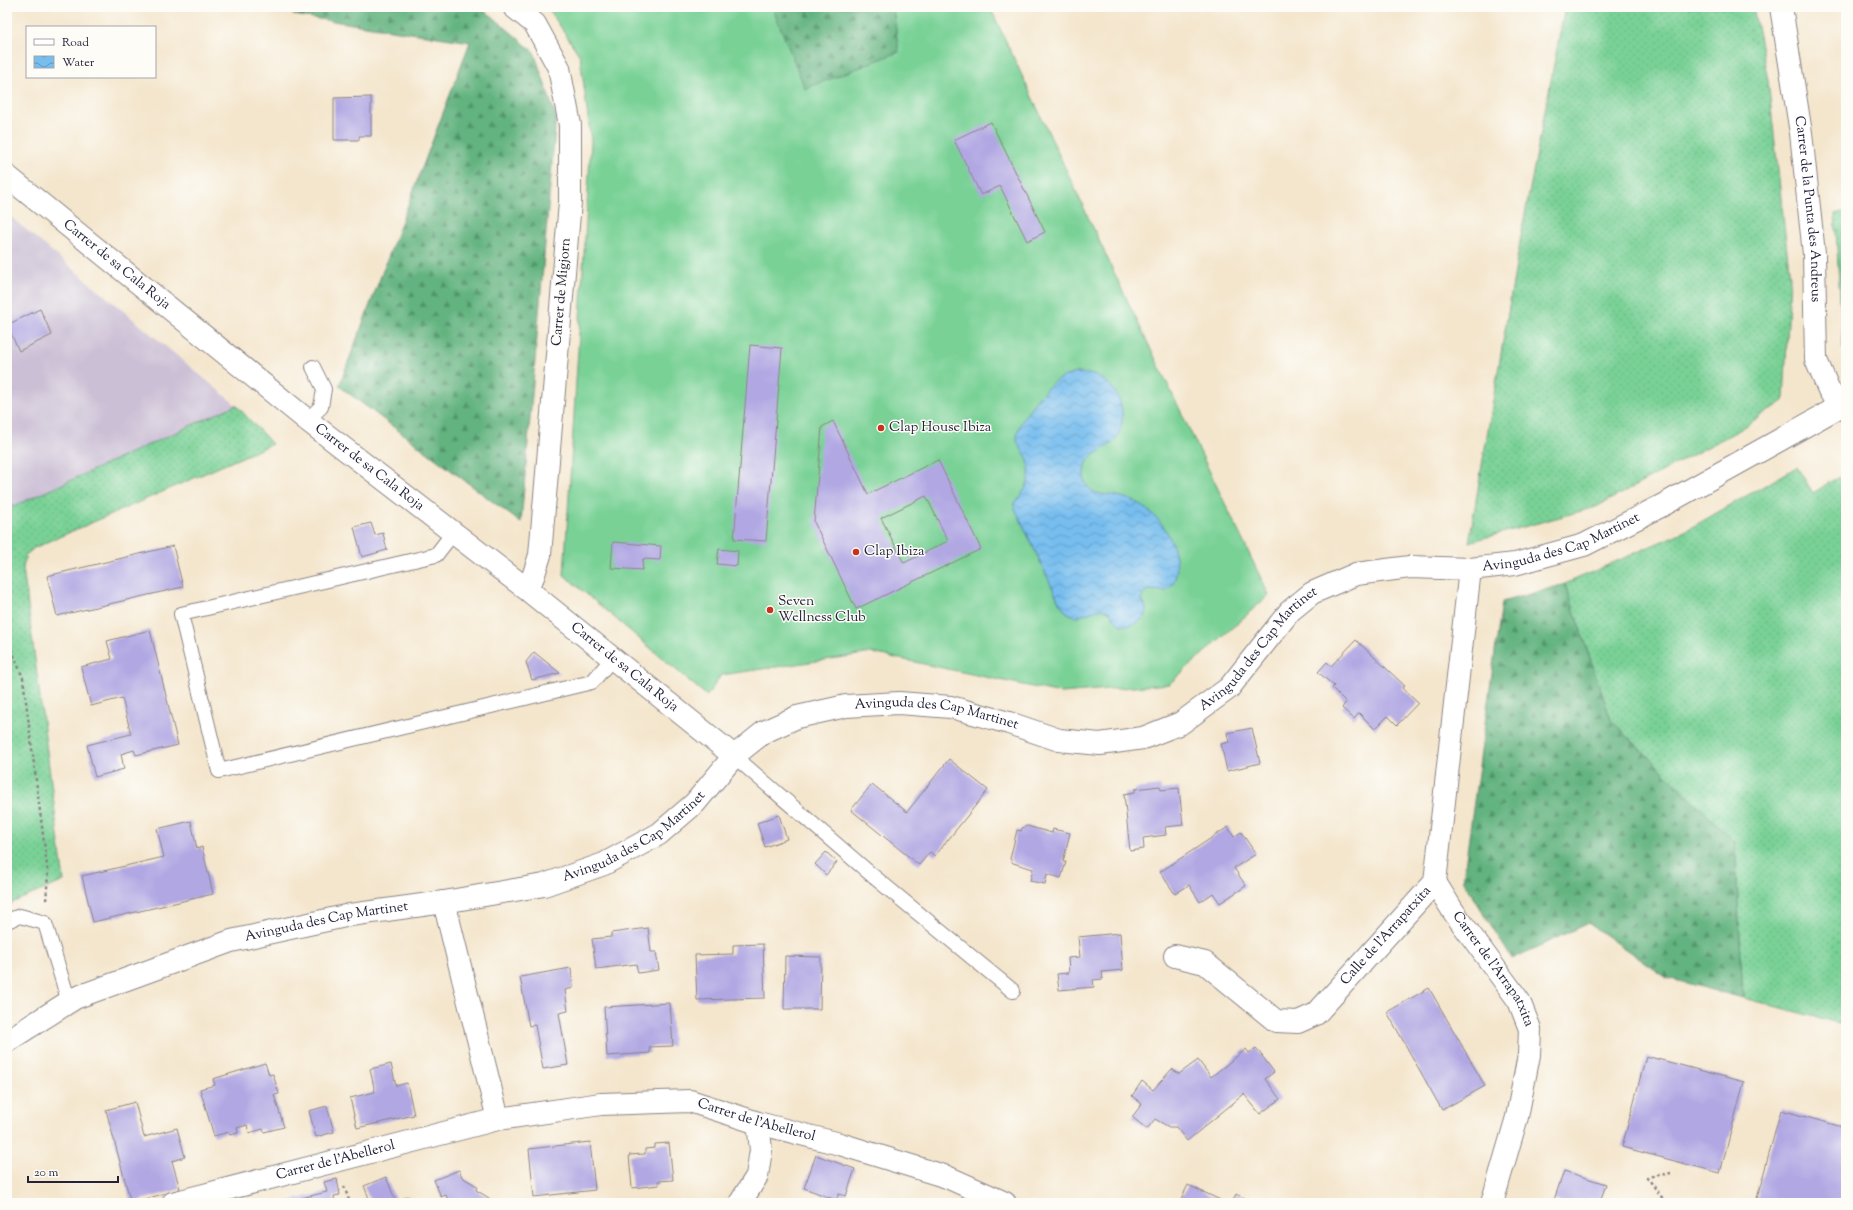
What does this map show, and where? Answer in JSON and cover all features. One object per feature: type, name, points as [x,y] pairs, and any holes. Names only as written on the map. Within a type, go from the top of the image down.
[{"type":"street","name":"Carrer de Migjorn","points":[[514,7],[535,24],[559,68],[570,125],[570,202],[540,555],[533,577],[524,587]]},
{"type":"street","name":"Carrer de la Punta des Andreus","points":[[1781,7],[1801,134],[1814,254],[1816,360],[1829,390],[1843,405]]},
{"type":"street","name":"Carrer de sa Cala Roja","points":[[7,176],[307,420],[524,587],[734,756]]},
{"type":"street","name":"Avinguda des Cap Martinet","points":[[7,1041],[69,1002],[231,941],[350,915],[444,902],[544,885],[604,864],[659,834],[695,803],[734,756],[764,732],[798,717],[846,706],[899,703],[951,707],[1009,723],[1059,740],[1100,744],[1143,738],[1181,723],[1229,688],[1290,611],[1312,593],[1356,574],[1410,567],[1470,569],[1515,564],[1584,545],[1663,505],[1843,405]]},
{"type":"street","name":"Calle de l'Arrapatxita","points":[[1175,956],[1205,963],[1276,1021],[1298,1022],[1316,1014],[1435,882],[1470,569]]},
{"type":"street","name":"Carrer de l'Arrapatxita","points":[[1435,882],[1453,911],[1519,1001],[1530,1029],[1529,1055],[1517,1118],[1492,1203]]},
{"type":"street","points":[[444,902],[498,1119]]},
{"type":"street","name":"Carrer de l'Abellerol","points":[[173,1203],[498,1119],[601,1104],[690,1101],[758,1123],[840,1144],[947,1177],[1005,1203]]},
{"type":"street","points":[[740,1203],[757,1176],[761,1150],[758,1123]]},
{"type":"lane","points":[[307,420],[321,407],[324,390],[314,367]]},
{"type":"lane","points":[[452,533],[436,555],[181,614],[219,771],[592,682],[612,659]]},
{"type":"lane","points":[[734,756],[873,876],[1013,991]]},
{"type":"lane","points":[[7,921],[20,916],[45,923],[69,1002]]},
{"type":"path","points":[[7,638],[23,678],[48,874],[45,923]]},
{"type":"path","points":[[1666,1203],[1647,1177],[1671,1173]]},
{"type":"shaded area","points":[[7,214],[236,405],[12,508],[7,481]]},
{"type":"green space","points":[[293,7],[477,7],[492,16],[534,52],[556,117],[521,523],[339,386],[470,42],[293,15]]},
{"type":"green space","name":"Clap House Ibiza","points":[[559,7],[772,7],[805,89],[899,52],[893,7],[990,7],[1118,281],[1269,595],[1169,684],[1061,693],[872,653],[721,675],[707,696],[564,575],[591,141],[580,56],[550,11]]},
{"type":"green space","points":[[772,7],[893,7],[899,52],[805,89]]},
{"type":"green space","points":[[1565,7],[1753,7],[1768,80],[1790,279],[1784,401],[1741,429],[1596,507],[1469,542],[1522,230]]},
{"type":"green space","points":[[1846,211],[1846,351],[1843,349],[1835,214]]},
{"type":"green space","points":[[236,405],[272,444],[34,548],[26,555],[23,568],[64,881],[7,905],[7,481],[12,507]]},
{"type":"green space","points":[[1797,467],[1813,493],[1846,472],[1846,1025],[1743,998],[1735,842],[1611,720],[1565,584],[1685,531]]},
{"type":"green space","points":[[1565,584],[1611,720],[1735,842],[1743,998],[1667,978],[1588,923],[1512,959],[1463,880],[1502,602]]},
{"type":"water","points":[[1076,373],[1095,376],[1108,383],[1118,397],[1122,415],[1122,424],[1114,441],[1094,455],[1086,464],[1084,474],[1086,484],[1094,492],[1129,499],[1150,511],[1165,530],[1171,540],[1175,552],[1177,572],[1172,586],[1166,591],[1147,590],[1141,599],[1146,608],[1145,617],[1128,626],[1119,624],[1109,611],[1101,609],[1076,617],[1066,612],[1059,602],[1013,504],[1022,494],[1028,482],[1029,476],[1026,456],[1017,440],[1018,430],[1021,423],[1031,407],[1054,382],[1067,375]]},
{"type":"building","points":[[371,97],[371,136],[359,136],[359,140],[334,140],[334,98]]},
{"type":"building","points":[[991,122],[1045,232],[1027,241],[1000,186],[981,195],[954,140]]},
{"type":"building","points":[[40,309],[52,335],[19,351],[7,325]]},
{"type":"building","points":[[750,345],[782,348],[766,541],[734,539]]},
{"type":"building","points":[[833,421],[868,494],[938,460],[981,549],[856,609],[814,522],[822,427]],"holes":[[[926,496],[948,541],[904,563],[881,518]]]},
{"type":"building","points":[[371,523],[375,535],[383,533],[387,550],[362,557],[354,527]]},
{"type":"building","points":[[613,542],[661,546],[660,560],[643,559],[642,570],[611,568]]},
{"type":"building","points":[[173,546],[183,587],[57,616],[47,576]]},
{"type":"building","points":[[719,549],[738,551],[737,566],[717,564]]},
{"type":"building","points":[[150,630],[178,745],[136,755],[134,750],[121,754],[124,769],[95,777],[87,745],[131,734],[122,698],[91,706],[81,667],[112,659],[107,641]]},
{"type":"building","points":[[1356,640],[1405,686],[1402,688],[1418,703],[1397,725],[1388,716],[1375,729],[1359,713],[1354,719],[1342,708],[1346,702],[1332,688],[1334,686],[1318,672],[1327,662],[1331,666]]},
{"type":"building","points":[[534,652],[560,673],[532,680],[526,662]]},
{"type":"building","points":[[1252,728],[1260,763],[1227,771],[1221,744],[1229,742],[1227,733]]},
{"type":"building","points":[[949,759],[988,790],[935,856],[930,852],[919,865],[851,810],[872,784],[907,812]]},
{"type":"building","points":[[1160,786],[1161,790],[1179,788],[1183,825],[1165,827],[1166,835],[1143,838],[1144,849],[1130,851],[1124,794],[1135,792],[1135,789]]},
{"type":"building","points":[[779,815],[787,839],[765,847],[757,823]]},
{"type":"building","points":[[191,821],[197,849],[202,847],[213,894],[93,922],[82,876],[164,857],[157,829]]},
{"type":"building","points":[[1027,826],[1052,833],[1053,829],[1070,833],[1063,862],[1066,862],[1061,878],[1047,874],[1045,884],[1030,881],[1033,869],[1013,863],[1010,859],[1017,830],[1021,831],[1022,828]]},
{"type":"building","points":[[1228,827],[1234,837],[1241,832],[1256,854],[1234,868],[1246,886],[1220,903],[1213,893],[1200,902],[1189,885],[1175,894],[1160,872]]},
{"type":"building","points":[[826,852],[837,862],[826,875],[815,864]]},
{"type":"building","points":[[648,928],[651,952],[656,952],[659,970],[638,973],[636,964],[596,969],[592,939],[611,937],[611,933]]},
{"type":"building","points":[[1120,933],[1123,970],[1102,972],[1103,979],[1093,980],[1094,987],[1059,990],[1057,974],[1069,973],[1068,958],[1080,957],[1078,937]]},
{"type":"building","points":[[763,944],[765,998],[697,1000],[695,955],[733,954],[733,945]]},
{"type":"building","points":[[785,956],[821,957],[820,1009],[784,1009]]},
{"type":"building","points":[[571,968],[573,988],[565,990],[568,1011],[559,1013],[568,1065],[543,1069],[535,1025],[529,1026],[520,977]]},
{"type":"building","points":[[1429,988],[1485,1086],[1442,1110],[1387,1012]]},
{"type":"building","points":[[670,1003],[673,1046],[649,1047],[650,1053],[607,1056],[604,1007]]},
{"type":"building","points":[[1256,1048],[1274,1072],[1265,1079],[1280,1099],[1260,1114],[1244,1094],[1187,1141],[1176,1127],[1169,1127],[1155,1119],[1147,1129],[1132,1117],[1142,1104],[1132,1096],[1142,1081],[1153,1090],[1172,1069],[1179,1074],[1198,1060],[1211,1077],[1246,1049],[1249,1053]]},
{"type":"building","points":[[1646,1056],[1744,1082],[1720,1173],[1622,1147]]},
{"type":"building","points":[[265,1063],[269,1075],[273,1074],[279,1094],[274,1095],[284,1127],[264,1132],[263,1129],[249,1133],[247,1125],[237,1128],[238,1133],[230,1135],[229,1132],[214,1136],[200,1089],[215,1085],[213,1079]]},
{"type":"building","points":[[391,1064],[396,1086],[407,1083],[414,1115],[357,1128],[350,1098],[375,1092],[370,1069]]},
{"type":"building","points":[[135,1102],[144,1137],[177,1128],[185,1157],[172,1161],[180,1189],[131,1203],[106,1110]]},
{"type":"building","points":[[327,1106],[334,1132],[316,1137],[309,1111]]},
{"type":"building","points":[[1781,1110],[1846,1128],[1846,1203],[1756,1202]]},
{"type":"building","points":[[590,1142],[595,1190],[534,1197],[529,1149]]},
{"type":"building","points":[[669,1143],[673,1180],[658,1181],[659,1185],[632,1188],[629,1155],[645,1154],[645,1149],[655,1148],[655,1144]]},
{"type":"building","points":[[816,1155],[855,1169],[846,1196],[839,1194],[836,1200],[804,1188]]},
{"type":"building","points":[[459,1170],[462,1177],[477,1186],[476,1190],[489,1198],[488,1201],[491,1203],[447,1203],[448,1200],[446,1195],[441,1197],[434,1180]]},
{"type":"building","points":[[1564,1171],[1606,1184],[1601,1199],[1613,1203],[1563,1203],[1554,1200]]},
{"type":"building","points":[[386,1177],[396,1202],[408,1196],[411,1203],[371,1203],[364,1186]]},
{"type":"building","points":[[337,1179],[340,1195],[334,1196],[335,1203],[288,1203],[288,1201],[327,1192],[324,1182]]},
{"type":"building","points":[[1188,1185],[1227,1203],[1179,1203]]},
{"type":"building","points":[[1236,1194],[1256,1203],[1232,1203]]},
{"type":"place","name":"Clap House Ibiza","points":[[881,428]]},
{"type":"place","name":"Clap Ibiza","points":[[856,552]]},
{"type":"place","name":"Seven Wellness Club","points":[[770,610]]}]
